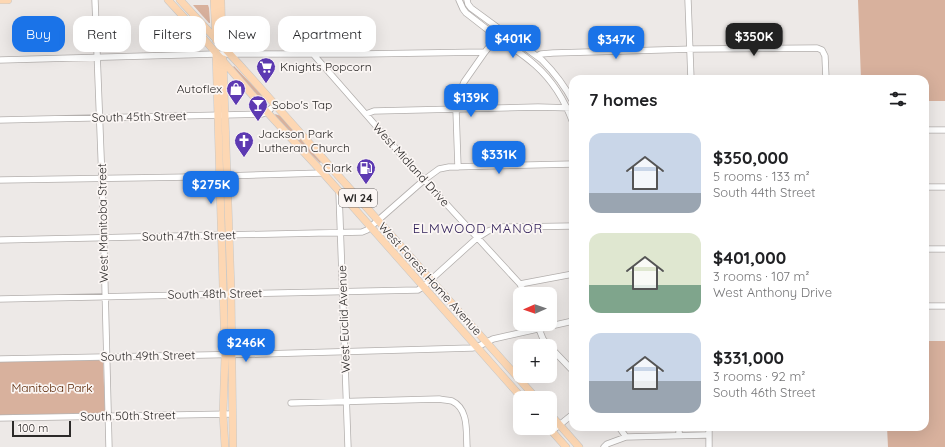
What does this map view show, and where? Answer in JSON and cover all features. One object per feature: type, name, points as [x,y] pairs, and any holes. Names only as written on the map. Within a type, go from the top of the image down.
[{"type":"main road","points":[[0,0],[8,0]]},
{"type":"main road","name":"West Forest Home Avenue","points":[[168,0],[204,39],[275,105],[330,167],[374,224],[427,283],[486,342],[530,391]]},
{"type":"main road","name":"West Forest Home Avenue","points":[[180,0],[214,36]]},
{"type":"main road","points":[[214,0],[215,16]]},
{"type":"main road","points":[[221,0],[221,16]]},
{"type":"main road","points":[[221,52],[223,56],[222,115]]},
{"type":"main road","name":"West Forest Home Avenue","points":[[223,52],[223,56],[234,73],[267,112],[339,192],[374,224]]},
{"type":"main road","points":[[223,56],[222,115],[228,355],[233,446]]},
{"type":"main road","points":[[223,77],[228,73],[234,73]]},
{"type":"main road","name":"West Forest Home Avenue","points":[[427,283],[477,347],[516,391]]},
{"type":"main road","points":[[225,447],[224,414],[228,355]]},
{"type":"main road","points":[[557,422],[579,447]]},
{"type":"main road","points":[[224,423],[229,442],[233,446]]},
{"type":"main road","points":[[555,435],[566,447]]},
{"type":"street","name":"West Manitoba Street","points":[[95,0],[102,178],[109,447]]},
{"type":"street","points":[[460,0],[466,13],[537,67],[554,86],[569,114]]},
{"type":"street","points":[[467,0],[471,8],[537,56],[556,75],[569,95]]},
{"type":"street","points":[[688,0],[691,75]]},
{"type":"street","points":[[458,167],[456,110],[460,91],[464,82],[502,30]]},
{"type":"street","points":[[537,56],[553,52],[817,48],[822,50],[825,56],[826,75]]},
{"type":"street","points":[[0,60],[485,52]]},
{"type":"street","name":"West Midland Drive","points":[[313,54],[424,180],[522,287]]},
{"type":"street","points":[[267,112],[275,105]]},
{"type":"street","points":[[366,114],[374,111],[538,107],[566,108]]},
{"type":"street","name":"South 45th Street","points":[[0,120],[262,114],[267,112]]},
{"type":"street","points":[[929,130],[945,130]]},
{"type":"street","points":[[374,224],[424,180],[439,169],[449,167],[569,164]]},
{"type":"street","points":[[0,180],[323,173],[330,167]]},
{"type":"street","points":[[929,187],[945,187]]},
{"type":"street","name":"West Euclid Avenue","points":[[339,192],[348,447]]},
{"type":"street","name":"South 47th Street","points":[[0,240],[362,232],[374,224]]},
{"type":"street","points":[[427,283],[477,238],[488,231],[498,228],[569,226]]},
{"type":"street","points":[[929,249],[945,249]]},
{"type":"street","points":[[520,284],[569,275]]},
{"type":"street","name":"South 48th Street","points":[[0,299],[418,290],[427,283]]},
{"type":"street","points":[[929,306],[945,306]]},
{"type":"street","name":"South 49th Street","points":[[557,324],[569,322]]},
{"type":"street","name":"South 49th Street","points":[[0,360],[470,348],[477,347],[492,339],[530,331]]},
{"type":"street","points":[[557,354],[569,367]]},
{"type":"street","points":[[290,403],[439,399],[451,401],[459,406],[464,416],[467,447]]},
{"type":"street","name":"South 50th Street","points":[[0,418],[232,414]]},
{"type":"street","points":[[557,426],[569,417]]},
{"type":"street","points":[[622,431],[626,436]]},
{"type":"street","points":[[679,431],[679,436]]},
{"type":"street","points":[[706,431],[706,447]]},
{"type":"street","points":[[709,431],[709,447]]},
{"type":"street","points":[[604,447],[607,444],[626,436],[706,435]]},
{"type":"green space","points":[[858,0],[945,0],[945,101],[929,101],[929,75],[861,75]]},
{"type":"green space","points":[[193,5],[208,5],[210,23],[206,20],[206,16],[203,16]]},
{"type":"green space","points":[[234,66],[267,100],[265,105],[233,67]]},
{"type":"green space","points":[[275,114],[281,116],[321,162],[320,163],[299,143]]},
{"type":"green space","points":[[929,341],[945,341],[945,447],[888,447],[887,431],[929,431]]},
{"type":"green space","name":"Manitoba Park","points":[[103,360],[105,413],[0,415],[0,362]]},
{"type":"place","name":"Knights Popcorn","points":[[266,84]]},
{"type":"place","name":"Autoflex","points":[[236,106]]},
{"type":"place","name":"Sobo's Tap","points":[[258,122]]},
{"type":"place","name":"Jackson Park Lutheran Church","points":[[244,158]]},
{"type":"place","name":"Clark","points":[[366,185]]},
{"type":"district","name":"ELMWOOD MANOR","points":[[478,228]]}]
